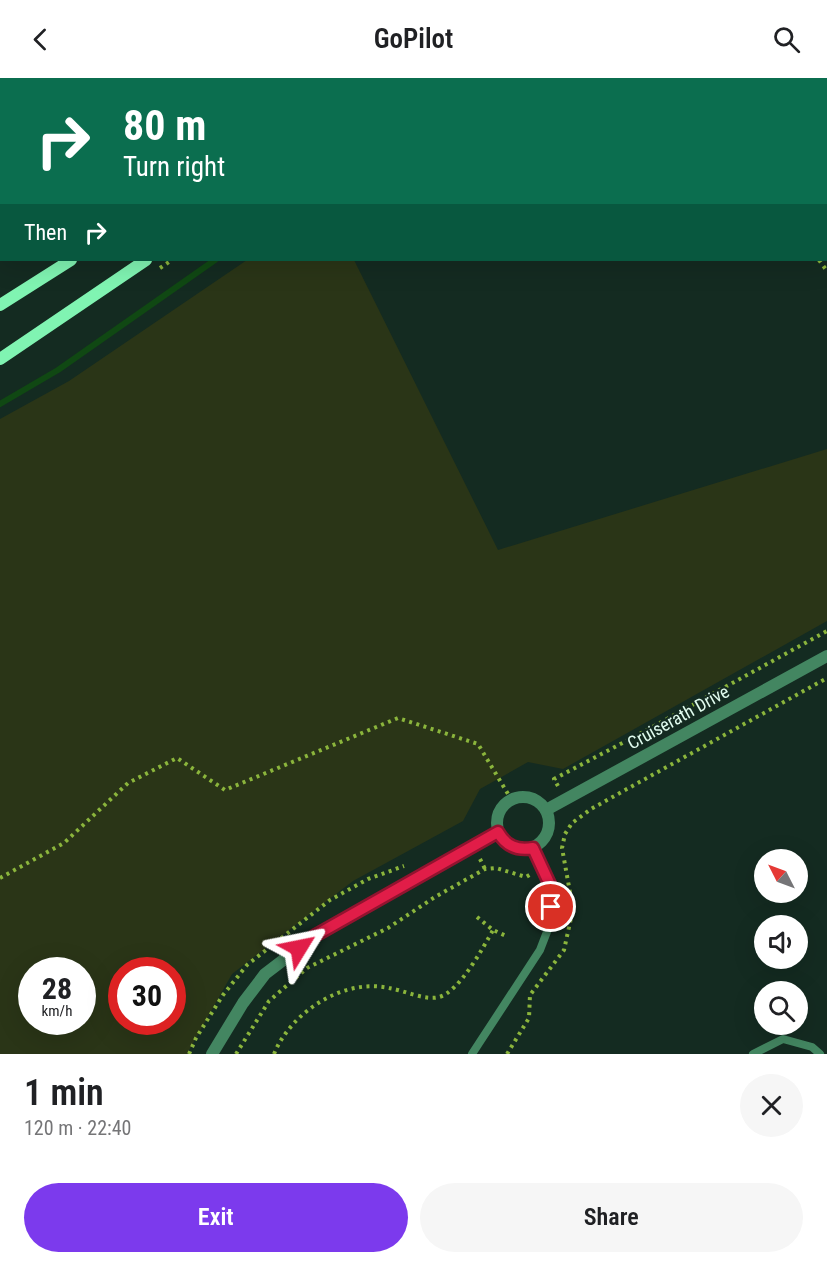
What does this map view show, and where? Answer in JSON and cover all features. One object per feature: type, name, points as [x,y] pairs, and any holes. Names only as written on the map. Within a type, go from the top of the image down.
[{"type":"street","points":[[0,305],[69,261]]},
{"type":"street","points":[[0,359],[145,261]]},
{"type":"street","name":"Cruiserath Drive","points":[[546,810],[827,656]]},
{"type":"street","points":[[527,797],[534,799],[546,810],[549,818],[547,836],[533,848],[525,850],[508,845],[498,832],[497,817],[500,810],[511,800],[527,797]]},
{"type":"street","points":[[212,1054],[243,1003],[266,975],[316,935],[498,832]]},
{"type":"lane","points":[[472,1054],[540,950],[549,924],[552,889],[533,848]]},
{"type":"lane","points":[[753,1054],[783,1039],[812,1047],[820,1054]]},
{"type":"path","points":[[554,779],[827,631]]},
{"type":"path","points":[[507,1054],[529,1018],[530,995],[564,950],[573,909],[562,848],[565,834],[572,822],[591,809],[827,678]]},
{"type":"path","points":[[0,878],[64,843],[128,783],[177,758],[225,790],[398,718],[478,744],[511,800]]},
{"type":"path","points":[[236,1054],[269,1001],[307,968],[388,928],[435,897],[485,869],[496,868],[526,877]]},
{"type":"path","points":[[477,917],[493,930],[506,936]]},
{"type":"path","points":[[274,1054],[293,1022],[322,1000],[360,987],[387,987],[418,996],[439,997],[459,983],[493,930]]},
{"type":"green space","points":[[246,261],[354,261],[498,550],[827,449],[827,621],[563,769],[528,762],[480,789],[463,821],[353,881],[232,974],[187,1054],[0,1054],[0,419],[69,381]]},
{"type":"waterway","points":[[0,404],[58,370],[214,261]]},
{"type":"route","points":[[299,948],[316,935],[498,832],[508,845],[516,849],[533,848],[552,889],[551,907]]}]
